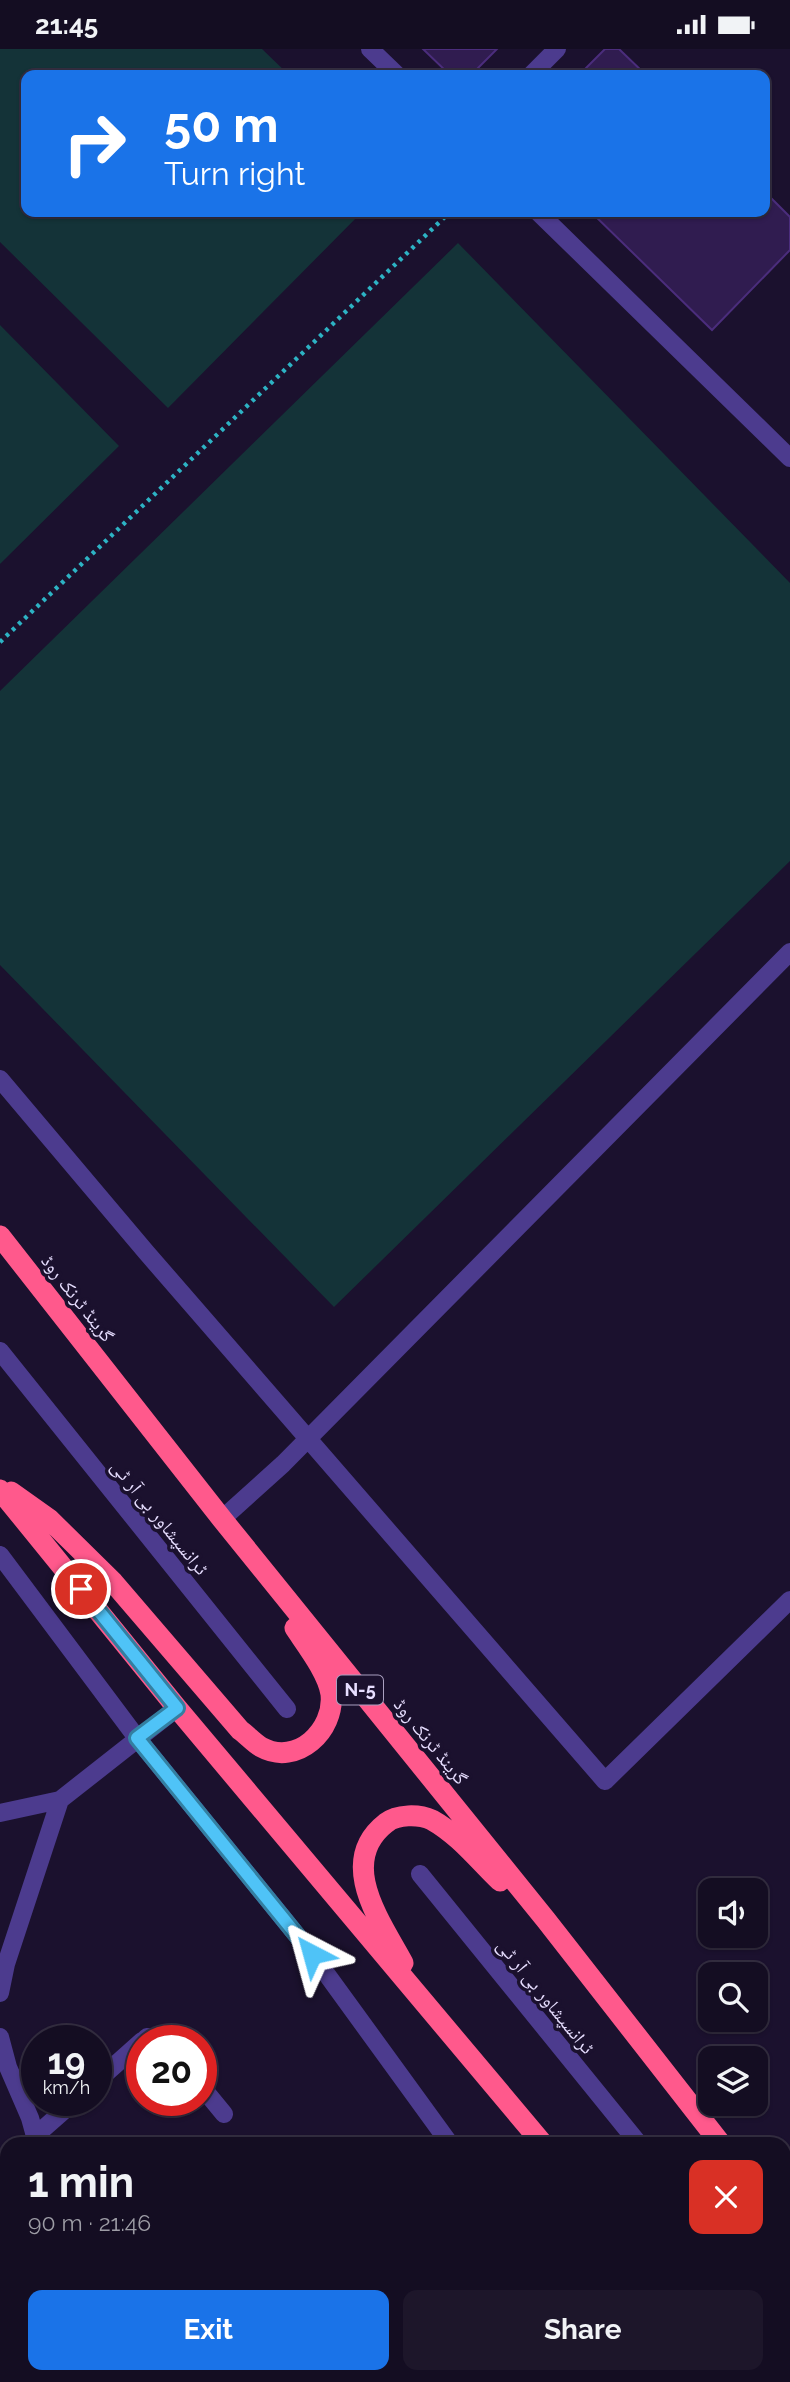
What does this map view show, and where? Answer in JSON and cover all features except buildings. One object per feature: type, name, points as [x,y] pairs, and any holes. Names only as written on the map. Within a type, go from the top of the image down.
[{"type":"highway","name":"گرینڈ ٹرنک روڈ","points":[[0,1236],[227,1525],[546,1920],[716,2137]]},
{"type":"highway","points":[[0,1487],[49,1519],[113,1583],[240,1730],[261,1747],[288,1752],[305,1746],[321,1734],[330,1717],[331,1693],[318,1664],[227,1525]]},
{"type":"highway","points":[[0,1487],[177,1708],[494,2085]]},
{"type":"highway","points":[[537,2137],[420,1995],[367,1893],[363,1875],[364,1856],[372,1836],[388,1821],[397,1818],[429,1818],[448,1830],[500,1881],[546,1920]]},
{"type":"street","points":[[370,49],[392,70]]},
{"type":"street","points":[[536,70],[557,49]]},
{"type":"street","points":[[543,217],[790,458]]},
{"type":"street","points":[[227,1525],[308,1439],[790,952]]},
{"type":"street","points":[[0,1079],[146,1252],[606,1781],[790,1600]]},
{"type":"street","name":"ٹرانسپشاور بی آر ٹی","points":[[0,1351],[287,1709]]},
{"type":"street","points":[[0,1555],[137,1738],[312,1954],[445,2137]]},
{"type":"street","points":[[0,1813],[60,1801],[177,1708]]},
{"type":"street","points":[[0,1993],[6,1964],[60,1801]]},
{"type":"street","name":"ٹرانسپشاور بی آر ٹی","points":[[420,1874],[633,2137]]},
{"type":"street","points":[[0,2037],[8,2067],[30,2118],[32,2137]]},
{"type":"street","points":[[112,2068],[126,2055]]},
{"type":"street","points":[[217,2105],[224,2114]]},
{"type":"street","points":[[35,2137],[58,2116]]},
{"type":"path","points":[[0,642],[445,217]]},
{"type":"green space","points":[[0,49],[262,49],[284,70],[21,70],[21,217],[357,217],[168,408],[0,242]]},
{"type":"green space","points":[[458,243],[790,583],[790,861],[334,1307],[0,965],[0,691]]},
{"type":"green space","points":[[0,325],[119,446],[0,564]]},
{"type":"route","points":[[81,1589],[177,1708],[137,1738],[312,1954]]}]
